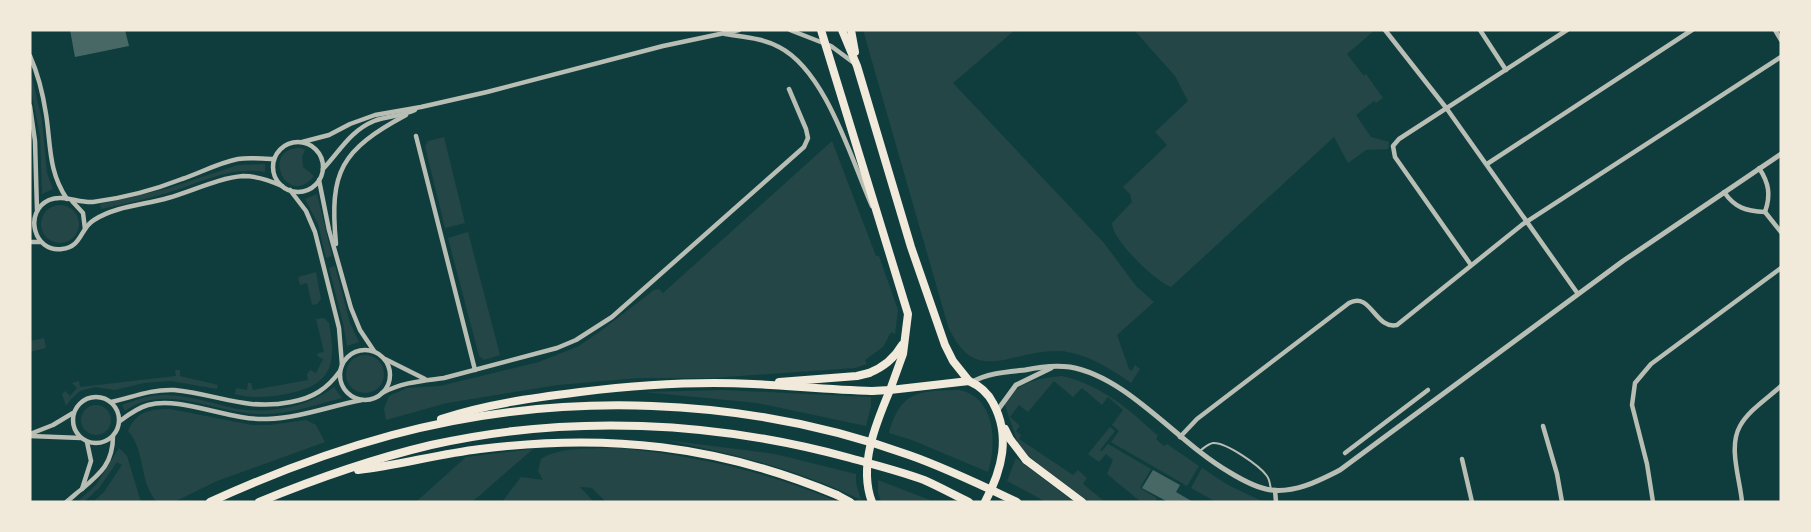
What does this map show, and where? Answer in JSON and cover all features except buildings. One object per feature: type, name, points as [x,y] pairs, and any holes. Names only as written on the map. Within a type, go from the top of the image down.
[{"type":"highway","points":[[819,30],[857,142],[879,223],[907,306],[908,326],[903,354],[878,420],[869,456],[867,483],[872,502]]},
{"type":"highway","points":[[842,30],[857,66],[911,248],[945,345],[970,382],[985,391],[1000,420],[1004,436],[1001,463],[985,502]]},
{"type":"highway","points":[[851,30],[857,66]]},
{"type":"highway","points":[[752,384],[857,376],[868,373],[878,369],[895,356],[905,338]]},
{"type":"highway","points":[[210,502],[271,475],[339,450],[466,411],[528,398],[679,383],[752,384],[822,390],[872,391],[970,382]]},
{"type":"highway","points":[[392,435],[438,424],[517,411],[608,405],[718,411],[766,418],[839,434],[907,454],[1017,502]]},
{"type":"highway","points":[[1000,420],[1010,439],[1026,460],[1082,502]]},
{"type":"highway","points":[[259,502],[336,473],[384,458],[453,441],[544,429],[642,426],[740,435],[834,453],[925,480],[969,502]]},
{"type":"highway","points":[[336,473],[488,448],[543,443],[618,443],[662,446],[729,459],[791,477],[850,502]]},
{"type":"street","points":[[282,186],[275,177],[274,159],[288,144],[329,135],[375,115],[421,107],[663,46],[739,30]]},
{"type":"street","points":[[790,30],[823,41],[843,53],[857,66]]},
{"type":"street","points":[[1385,30],[1447,108],[1578,294]]},
{"type":"street","points":[[1480,30],[1506,70]]},
{"type":"street","points":[[1471,265],[1393,151],[1394,144],[1567,30]]},
{"type":"street","points":[[1487,164],[1692,30]]},
{"type":"street","points":[[1775,30],[1781,40]]},
{"type":"street","points":[[724,34],[770,43],[789,53],[808,71],[830,106],[879,223]]},
{"type":"street","points":[[30,56],[41,88],[55,179],[69,200],[83,213],[85,229]]},
{"type":"street","points":[[1180,437],[1197,419],[1349,303],[1354,300],[1364,302],[1384,324],[1391,327],[1396,325],[1527,222],[1781,57]]},
{"type":"street","points":[[66,502],[93,482],[103,469],[113,448],[113,436],[120,421],[151,404],[172,404],[252,419],[300,414],[369,400],[396,385],[444,378],[557,348],[594,329],[631,300],[804,147],[808,138],[806,129],[789,89]]},
{"type":"street","points":[[30,106],[35,141],[37,210]]},
{"type":"street","points":[[337,253],[334,227],[335,191],[338,177],[345,163],[363,140],[375,131],[421,107]]},
{"type":"street","points":[[406,115],[377,120],[357,131],[323,169],[319,180],[329,230],[355,320],[374,351],[384,359],[425,379]]},
{"type":"street","points":[[416,136],[475,370]]},
{"type":"street","points":[[302,142],[314,147],[318,152],[323,169]]},
{"type":"street","points":[[970,382],[996,374],[1055,367],[1081,370],[1119,388],[1198,452],[1237,477],[1261,488],[1294,489],[1318,482],[1365,453],[1578,294],[1781,154]]},
{"type":"street","points":[[274,159],[236,160],[144,191],[95,201],[50,199],[32,217],[34,230],[41,242],[48,247],[64,249],[79,242],[85,229],[94,220],[111,212],[167,199],[234,177],[257,177],[282,186],[290,190],[303,205],[312,224],[339,328],[342,365]]},
{"type":"street","points":[[1759,168],[1767,181],[1769,192],[1765,212]]},
{"type":"street","points":[[290,190],[306,190],[319,180]]},
{"type":"street","points":[[1724,192],[1732,203],[1740,208],[1765,212],[1781,232]]},
{"type":"street","points":[[30,242],[41,242]]},
{"type":"street","points":[[1653,502],[1647,464],[1632,405],[1635,382],[1651,364],[1781,268]]},
{"type":"street","points":[[362,400],[348,393],[340,379],[340,371],[352,353],[359,350],[374,351]]},
{"type":"street","points":[[382,393],[390,380],[390,372],[384,359]]},
{"type":"street","points":[[997,411],[1016,385],[1055,367]]},
{"type":"street","points":[[111,402],[149,391],[168,390],[246,404],[274,405],[315,395],[327,387],[340,371]]},
{"type":"street","points":[[1742,502],[1735,452],[1737,433],[1745,419],[1781,386]]},
{"type":"street","points":[[1345,453],[1428,390]]},
{"type":"street","points":[[113,436],[101,443],[87,442],[81,438],[74,427],[74,413],[77,406],[89,398],[104,398],[111,402],[119,414],[120,421]]},
{"type":"street","points":[[1405,408],[1412,418]]},
{"type":"street","points":[[30,435],[74,413]]},
{"type":"street","points":[[1543,426],[1557,474],[1562,502]]},
{"type":"street","points":[[30,435],[81,438]]},
{"type":"street","points":[[82,489],[91,460],[87,442]]},
{"type":"street","points":[[1358,443],[1365,453]]},
{"type":"street","points":[[1462,459],[1472,502]]},
{"type":"street","points":[[1273,490],[1276,502]]},
{"type":"lane","points":[[1198,452],[1210,444],[1224,446],[1249,460],[1266,474],[1273,490]]},
{"type":"shaded area","points":[[863,30],[1015,30],[953,83],[1104,243],[1136,286],[1154,302],[1117,335],[1129,369],[1132,371],[1135,365],[1140,369],[1131,383],[1098,362],[1070,352],[1042,352],[996,361],[982,361],[970,356],[959,345],[948,326]]},
{"type":"shaded area","points":[[1134,30],[1375,30],[1347,54],[1364,76],[1366,74],[1383,98],[1376,103],[1374,101],[1356,115],[1371,137],[1389,142],[1388,149],[1366,150],[1348,163],[1334,137],[1171,287],[1155,277],[1135,259],[1119,239],[1112,223],[1132,202],[1130,194],[1123,187],[1167,145],[1155,132],[1188,101],[1175,76]]},
{"type":"shaded area","points":[[30,69],[42,120],[47,173],[53,189],[42,194],[40,136],[30,85]]},
{"type":"shaded area","points":[[444,137],[465,223],[445,228],[425,146],[428,141]]},
{"type":"shaded area","points":[[832,141],[876,256],[879,256],[898,310],[895,334],[891,332],[883,347],[865,360],[867,364],[855,368],[712,378],[639,378],[558,385],[447,403],[386,420],[384,409],[389,396],[407,388],[440,386],[539,362],[579,346],[654,290],[659,289],[663,293]]},
{"type":"shaded area","points":[[301,148],[305,150],[302,157],[303,167],[314,176],[304,185],[295,186],[287,182],[280,165],[282,157],[288,150]]},
{"type":"shaded area","points":[[265,164],[265,172],[228,173],[162,195],[101,209],[100,204],[166,189],[238,165]]},
{"type":"shaded area","points":[[317,194],[332,256],[326,258],[318,224],[305,199]]},
{"type":"shaded area","points":[[60,205],[73,211],[79,224],[73,237],[60,243],[47,237],[41,224],[47,211]]},
{"type":"shaded area","points":[[468,232],[500,355],[484,360],[479,356],[448,238]]},
{"type":"shaded area","points":[[335,266],[350,323],[359,342],[347,346],[329,268]]},
{"type":"shaded area","points":[[316,272],[321,299],[317,304],[312,305],[307,283],[300,285],[298,277]]},
{"type":"shaded area","points":[[324,318],[329,323],[332,351],[328,371],[322,379],[301,390],[286,394],[248,397],[235,394],[236,388],[247,390],[248,383],[251,383],[253,390],[308,380],[307,374],[310,370],[316,373],[323,359],[317,356],[318,353],[324,352],[316,319]]},
{"type":"shaded area","points":[[44,338],[46,348],[30,352],[30,341]]},
{"type":"shaded area","points":[[365,355],[378,361],[384,374],[378,387],[365,393],[352,387],[346,374],[352,361]]},
{"type":"shaded area","points":[[175,370],[180,370],[180,376],[218,385],[217,389],[171,381],[144,383],[115,390],[95,387],[80,391],[66,406],[62,394],[65,391],[70,396],[77,388],[72,383],[79,381],[80,387],[176,376]]},
{"type":"shaded area","points":[[1062,376],[1089,385],[1114,399],[1158,436],[1156,439],[1164,446],[1167,444],[1199,466],[1187,486],[1111,442],[1119,431],[1112,425],[1123,410],[1108,397],[1102,405],[1082,388],[1073,397],[1054,381],[1028,412],[1019,405],[1010,417],[1020,426],[1016,431],[1021,435],[1019,439],[1073,475],[1078,470],[1087,478],[1083,484],[1105,502],[1088,502],[1016,445],[1017,441],[1004,402],[1016,390],[1030,382]]},
{"type":"shaded area","points":[[334,387],[342,398],[301,409],[270,414],[243,413],[174,399],[157,399],[141,403],[125,411],[122,405],[151,396],[171,395],[238,409],[276,410],[313,400]]},
{"type":"shaded area","points":[[723,390],[871,397],[871,406],[866,426],[757,403],[644,392]]},
{"type":"shaded area","points":[[959,390],[971,394],[980,402],[991,423],[993,436],[988,472],[912,440],[889,433],[899,408],[913,396],[933,391]]},
{"type":"shaded area","points":[[96,405],[102,406],[110,414],[110,426],[102,434],[96,435],[90,434],[82,426],[81,420],[82,414],[90,406]]},
{"type":"shaded area","points":[[170,409],[252,425],[306,420],[316,425],[325,442],[217,481],[174,502],[157,502],[147,486],[138,448],[128,431],[135,419],[145,412]]},
{"type":"shaded area","points":[[1110,427],[1115,431],[1100,450],[1102,451],[1108,444],[1151,469],[1140,488],[1157,498],[1155,502],[1141,502],[1107,474],[1113,460],[1106,454],[1099,462],[1088,454]]},
{"type":"shaded area","points":[[665,440],[775,454],[856,474],[861,500],[789,471]]},
{"type":"shaded area","points":[[119,448],[127,456],[141,502],[93,502],[104,492],[122,465],[117,462],[99,488],[84,502],[77,502],[96,485]]},
{"type":"shaded area","points":[[618,448],[675,455],[730,466],[785,482],[839,502],[606,502],[592,488],[580,487],[594,502],[502,502],[521,477],[543,480],[538,471],[541,459],[549,455],[578,449]]},
{"type":"shaded area","points":[[533,449],[472,502],[416,502],[466,457]]},
{"type":"shaded area","points":[[1016,458],[1074,502],[1046,502],[1007,481]]},
{"type":"shaded area","points":[[1202,468],[1228,485],[1264,502],[1216,502],[1191,488]]},
{"type":"shaded area","points":[[878,480],[935,502],[881,502]]}]
